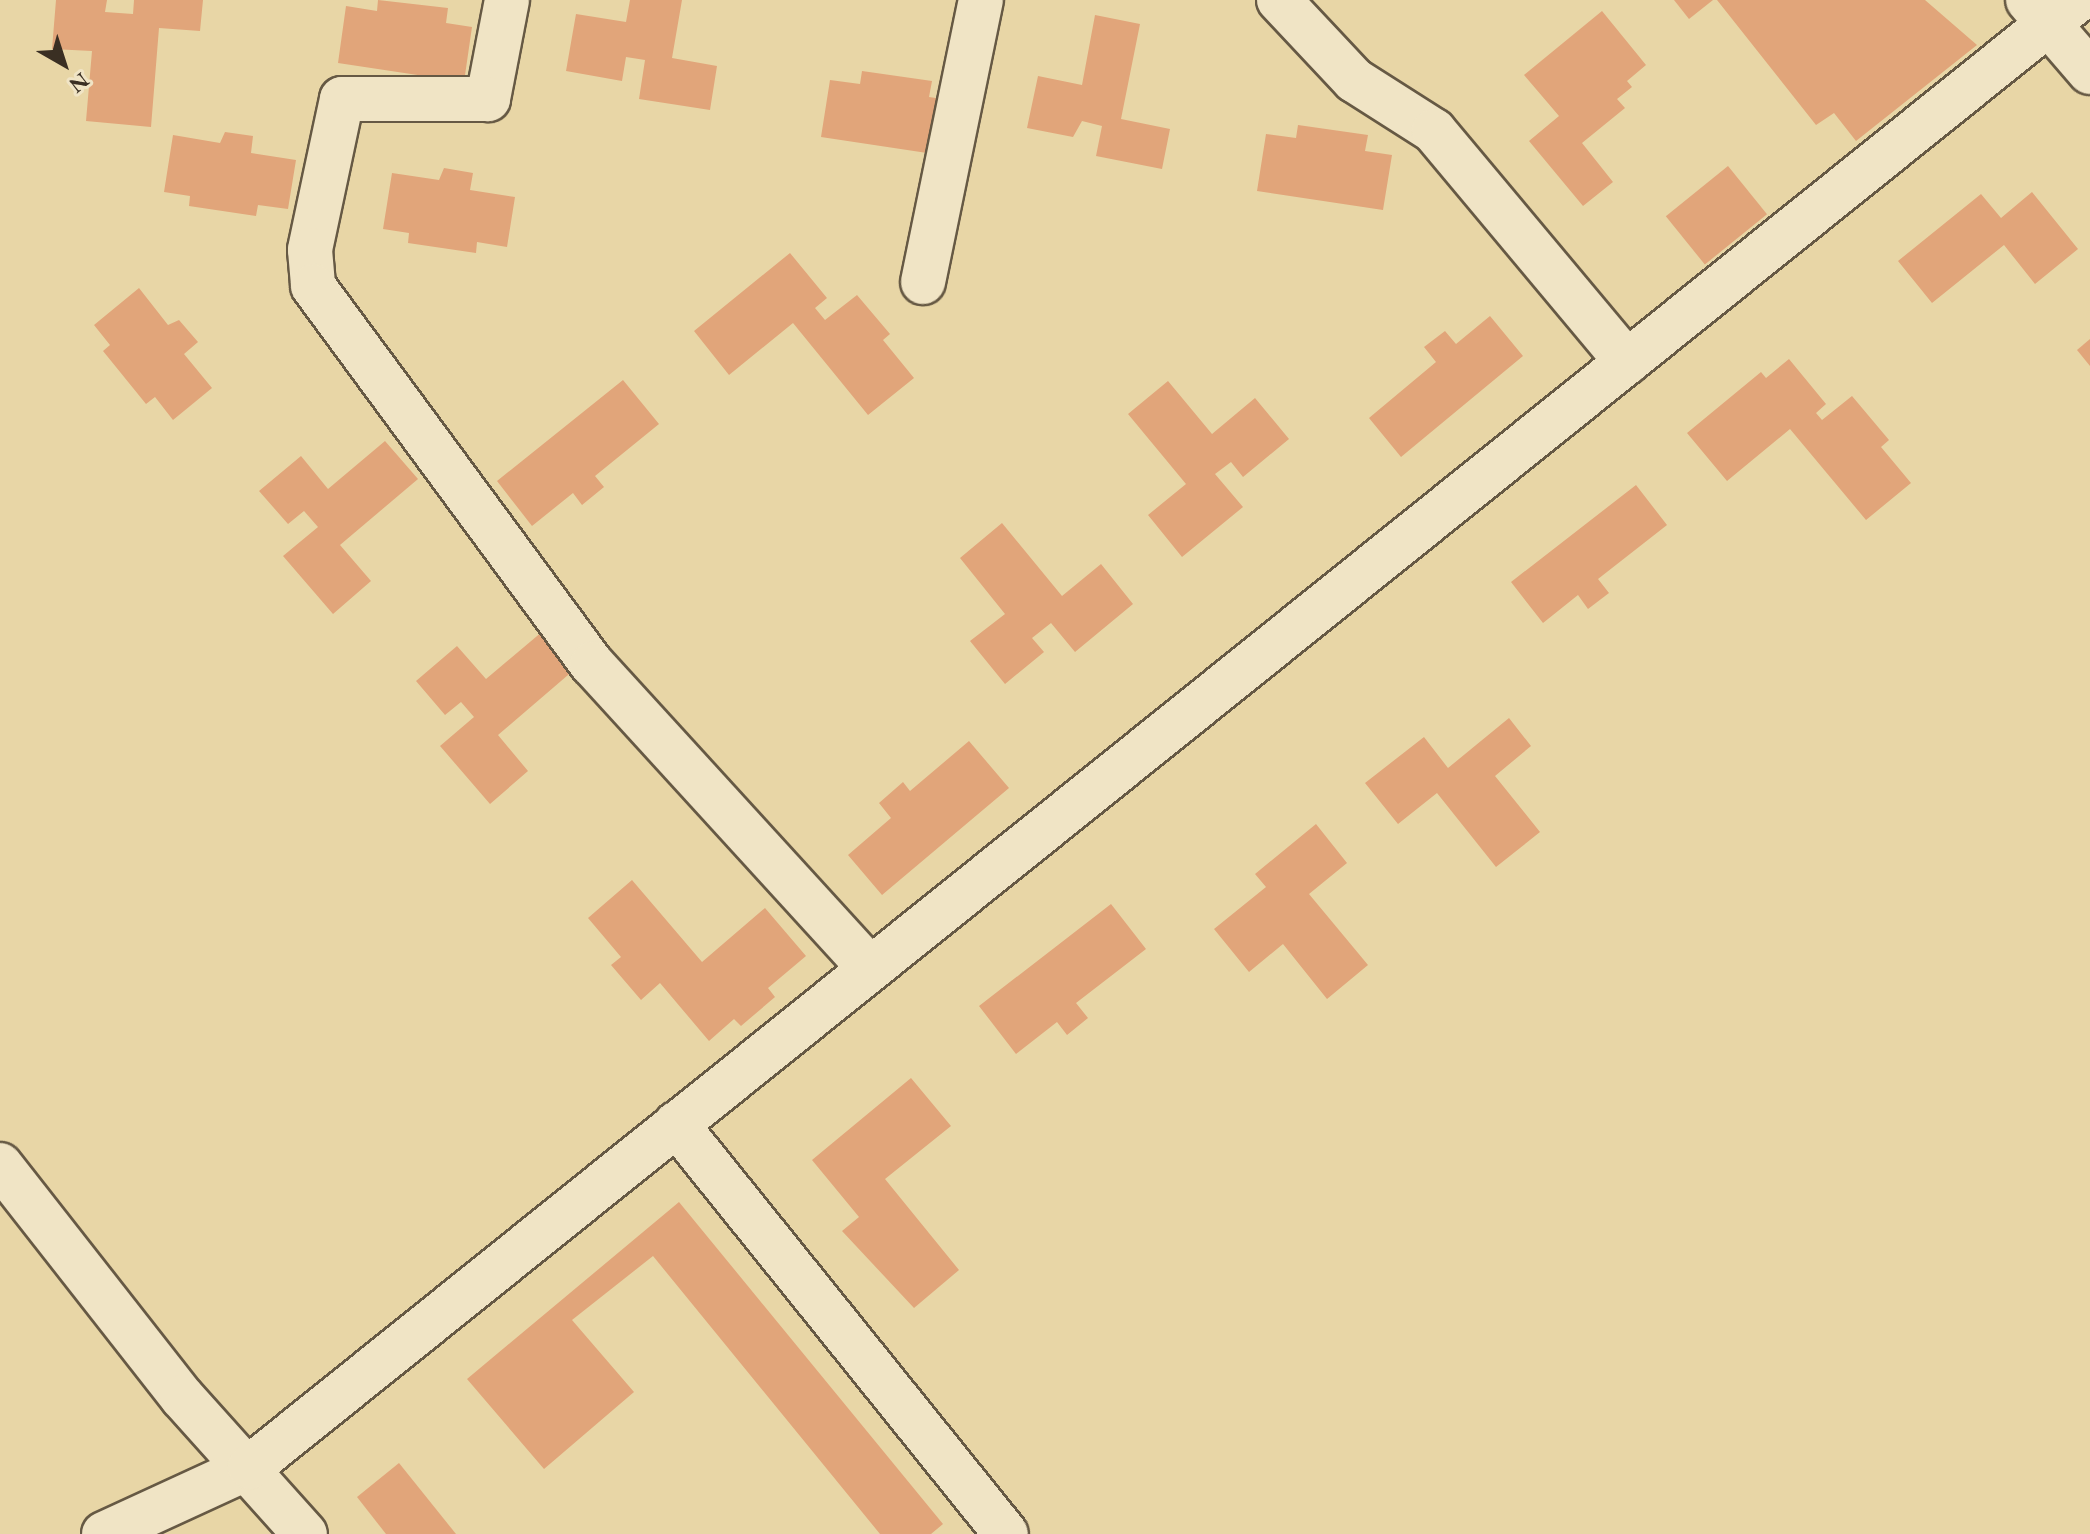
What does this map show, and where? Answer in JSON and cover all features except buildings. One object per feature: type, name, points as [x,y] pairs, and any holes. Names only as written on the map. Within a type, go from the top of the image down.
[{"type":"street","points":[[507,0],[488,99],[342,99],[310,250],[313,286],[592,664],[870,968]]},
{"type":"street","points":[[923,282],[981,0]]},
{"type":"street","points":[[1279,0],[1354,80],[1434,131],[1627,362]]},
{"type":"street","points":[[104,1534],[250,1467],[1627,362],[2052,8],[2090,72]]},
{"type":"street","points":[[676,1124],[1006,1534]]},
{"type":"street","points":[[0,1165],[182,1397],[250,1467],[305,1534]]}]
